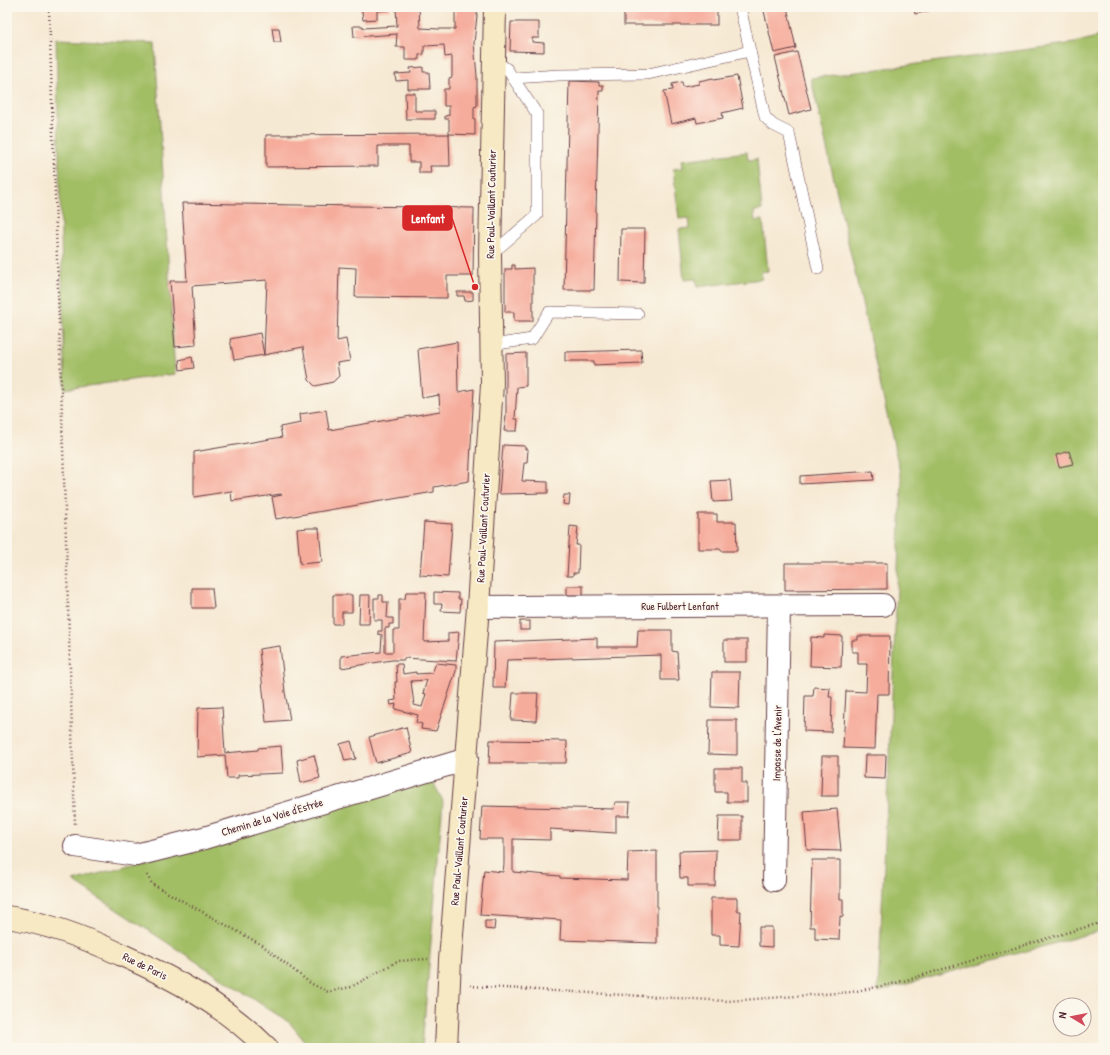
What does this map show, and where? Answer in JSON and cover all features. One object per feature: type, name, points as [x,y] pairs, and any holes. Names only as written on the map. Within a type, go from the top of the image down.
[{"type":"street","name":"Rue Paul-Vaillant Couturier","points":[[446,1048],[450,960],[467,759],[492,384],[490,254],[495,7]]},
{"type":"street","name":"Rue Fulbert Lenfant","points":[[478,607],[883,605]]},
{"type":"street","name":"Impasse de l'Avenir","points":[[774,880],[779,606]]},
{"type":"street","name":"Chemin de la Voie d'Estrée","points":[[75,846],[136,855],[204,838],[467,759]]},
{"type":"street","name":"Rue de Paris","points":[[7,916],[29,920],[96,943],[163,974],[206,999],[251,1032],[267,1048]]},
{"type":"lane","points":[[740,7],[765,117],[773,125],[789,133],[818,269]]},
{"type":"lane","points":[[514,78],[559,75],[648,74],[750,51]]},
{"type":"lane","points":[[490,254],[537,215],[537,114],[507,69],[494,60]]},
{"type":"lane","points":[[491,345],[532,339],[549,312],[638,314]]},
{"type":"path","points":[[49,7],[75,846]]},
{"type":"path","points":[[136,855],[152,884],[262,945],[310,983],[328,992],[351,987],[398,962],[434,958],[450,960]]},
{"type":"path","points":[[449,984],[728,1001],[852,992],[896,983],[1103,922]]},
{"type":"green space","points":[[1103,35],[1103,930],[878,992],[902,481],[811,78],[1075,43]]},
{"type":"green space","points":[[56,39],[155,43],[175,374],[65,389]]},
{"type":"green space","points":[[747,152],[748,160],[757,159],[762,210],[754,211],[755,221],[763,220],[768,271],[761,272],[762,279],[697,287],[696,279],[684,280],[679,229],[690,228],[689,218],[679,219],[673,169],[683,168],[682,160]]},
{"type":"green space","points":[[431,778],[443,801],[422,1048],[310,1048],[290,1023],[73,881]]},
{"type":"building","points":[[360,7],[390,7],[390,10],[377,11],[377,19],[363,20]]},
{"type":"building","points":[[396,7],[419,7],[420,28],[455,29],[455,7],[478,7],[474,43],[477,76],[477,106],[474,107],[475,135],[449,134],[449,119],[445,119],[445,116],[449,115],[449,106],[444,106],[444,89],[449,89],[449,78],[452,77],[452,56],[445,57],[444,45],[424,46],[424,54],[419,55],[419,60],[405,60],[405,47],[396,47],[397,34],[354,37],[353,26],[363,26],[363,28],[397,26]]},
{"type":"building","points":[[624,7],[717,7],[717,25],[624,25]]},
{"type":"building","points":[[763,7],[787,7],[796,48],[774,53]]},
{"type":"building","points":[[913,7],[941,7],[941,8],[915,14]]},
{"type":"building","points":[[511,22],[539,22],[539,38],[532,38],[532,42],[544,43],[544,52],[510,51]]},
{"type":"building","points":[[272,28],[279,28],[281,42],[274,42]]},
{"type":"building","points":[[797,52],[811,109],[789,115],[775,57]]},
{"type":"building","points":[[423,67],[423,72],[429,72],[430,89],[408,89],[408,80],[396,81],[395,74],[411,73],[410,68]]},
{"type":"building","points":[[737,76],[743,108],[722,113],[723,118],[697,123],[696,118],[671,124],[664,91],[673,90],[672,84],[682,82],[683,87],[699,84],[699,81],[713,78],[714,80]]},
{"type":"building","points":[[569,81],[599,82],[599,85],[603,85],[603,91],[599,91],[594,290],[564,290]]},
{"type":"building","points":[[405,93],[415,93],[415,111],[435,111],[435,119],[406,119]]},
{"type":"building","points":[[449,134],[450,166],[430,166],[431,173],[419,173],[419,162],[409,162],[409,146],[378,146],[378,166],[266,167],[266,135]]},
{"type":"building","points":[[182,203],[474,208],[473,276],[447,276],[447,298],[355,297],[356,268],[339,267],[337,341],[346,339],[350,361],[337,363],[339,376],[333,382],[315,386],[309,380],[303,347],[264,355],[267,280],[192,286],[196,345],[175,347],[170,281],[187,281]]},
{"type":"building","points":[[621,229],[645,229],[644,283],[620,282]]},
{"type":"building","points":[[512,265],[515,265],[515,269],[533,268],[533,321],[514,321],[514,312],[505,312],[505,269],[512,269]]},
{"type":"building","points":[[457,292],[473,292],[473,300],[465,301],[464,296],[457,296]]},
{"type":"building","points":[[260,333],[264,355],[234,360],[230,339]]},
{"type":"building","points":[[457,342],[458,392],[474,389],[469,481],[434,487],[434,492],[276,519],[272,497],[282,495],[281,494],[232,501],[231,491],[194,497],[194,452],[282,437],[280,427],[301,423],[300,414],[326,410],[329,430],[440,411],[439,395],[422,398],[418,349]]},
{"type":"building","points":[[641,350],[642,363],[594,365],[594,361],[565,361],[565,352]]},
{"type":"building","points":[[526,353],[526,386],[517,387],[515,419],[518,419],[517,431],[504,431],[506,416],[506,354]]},
{"type":"building","points":[[192,357],[194,368],[180,370],[179,360]]},
{"type":"building","points":[[503,445],[525,446],[525,449],[528,449],[527,463],[524,463],[522,481],[548,482],[548,493],[499,494]]},
{"type":"building","points":[[1069,451],[1073,464],[1059,467],[1056,455]]},
{"type":"building","points":[[873,471],[874,480],[800,484],[800,476]]},
{"type":"building","points":[[730,480],[732,501],[713,502],[711,481]]},
{"type":"building","points":[[564,495],[570,495],[569,505],[563,504]]},
{"type":"building","points":[[698,514],[717,514],[717,522],[736,522],[737,551],[698,549]]},
{"type":"building","points":[[424,522],[452,524],[448,577],[420,575]]},
{"type":"building","points":[[570,526],[578,527],[576,545],[579,545],[578,573],[573,573],[573,576],[567,576]]},
{"type":"building","points":[[319,528],[322,562],[300,564],[297,529]]},
{"type":"building","points":[[785,563],[887,563],[887,589],[785,590]]},
{"type":"building","points":[[567,586],[583,586],[583,595],[567,595]]},
{"type":"building","points":[[192,588],[212,588],[214,608],[192,608]]},
{"type":"building","points":[[406,592],[426,592],[424,642],[448,641],[448,633],[459,632],[456,661],[404,658],[404,660],[392,660],[341,668],[341,656],[381,652],[382,635],[378,634],[378,631],[382,631],[382,620],[374,620],[374,598],[379,598],[379,595],[383,595],[383,602],[388,602],[387,618],[393,618],[393,624],[389,624],[389,628],[385,628],[385,652],[393,652],[393,630],[399,630],[399,599],[405,599]]},
{"type":"building","points":[[434,592],[458,593],[458,599],[461,599],[460,612],[441,611],[442,604],[434,604]]},
{"type":"building","points":[[333,595],[352,595],[352,612],[342,612],[342,624],[333,624]]},
{"type":"building","points":[[360,595],[370,595],[369,624],[359,624]]},
{"type":"building","points":[[520,621],[530,621],[530,630],[520,630]]},
{"type":"building","points":[[638,630],[672,630],[672,651],[677,652],[679,680],[661,680],[661,655],[507,660],[505,688],[493,688],[494,642],[597,638],[597,647],[637,647]]},
{"type":"building","points":[[824,635],[842,636],[841,667],[810,666],[811,637],[824,638]]},
{"type":"building","points":[[858,636],[890,636],[889,694],[877,694],[875,749],[843,748],[846,691],[866,692],[867,664],[858,664],[858,652],[852,652],[852,640],[858,640]]},
{"type":"building","points":[[724,640],[747,640],[747,662],[724,662]]},
{"type":"building","points":[[280,646],[285,692],[290,720],[266,722],[259,649]]},
{"type":"building","points":[[436,663],[456,665],[456,671],[436,731],[421,729],[422,724],[416,722],[418,715],[395,709],[396,704],[391,705],[390,701],[396,700],[396,664],[402,664],[403,674],[416,672],[416,674],[432,673]],"holes":[[[427,680],[423,693],[426,694],[422,707],[414,705],[411,681]]]},
{"type":"building","points":[[712,672],[740,672],[739,708],[711,707]]},
{"type":"building","points":[[814,687],[830,688],[829,697],[832,697],[831,732],[804,731],[805,696],[813,696]]},
{"type":"building","points":[[513,693],[538,693],[536,721],[511,720]]},
{"type":"building","points":[[222,707],[225,753],[281,746],[283,773],[238,775],[238,778],[227,778],[225,755],[197,757],[198,708]]},
{"type":"building","points":[[709,720],[737,720],[737,755],[708,754]]},
{"type":"building","points":[[406,727],[412,753],[376,763],[369,737]]},
{"type":"building","points":[[490,740],[567,741],[566,763],[489,763]]},
{"type":"building","points":[[351,741],[356,759],[345,761],[340,744]]},
{"type":"building","points":[[314,755],[320,778],[301,783],[297,760]]},
{"type":"building","points":[[865,755],[886,755],[885,779],[864,778]]},
{"type":"building","points":[[822,756],[838,756],[838,796],[821,796]]},
{"type":"building","points":[[715,768],[742,768],[742,783],[747,783],[747,802],[727,802],[727,792],[715,792]]},
{"type":"building","points":[[615,802],[630,802],[629,816],[616,816],[616,833],[550,829],[550,840],[513,839],[513,872],[560,876],[560,878],[627,880],[628,852],[657,851],[657,943],[560,940],[561,920],[480,915],[484,870],[503,872],[504,864],[504,839],[480,839],[482,806],[614,809]]},
{"type":"building","points":[[837,809],[841,851],[807,850],[804,812]]},
{"type":"building","points":[[719,816],[742,816],[742,840],[718,840]]},
{"type":"building","points":[[716,850],[715,886],[688,886],[688,878],[680,878],[679,851]]},
{"type":"building","points":[[812,860],[840,860],[840,899],[843,899],[843,917],[840,916],[839,940],[815,939],[815,927],[810,927]]},
{"type":"building","points":[[711,898],[737,898],[737,911],[741,911],[739,946],[720,945],[720,935],[711,935]]},
{"type":"building","points":[[485,921],[495,921],[494,930],[485,929]]},
{"type":"building","points":[[759,927],[772,927],[772,947],[759,946]]},
{"type":"place","name":"Lenfant","points":[[475,287]]}]
